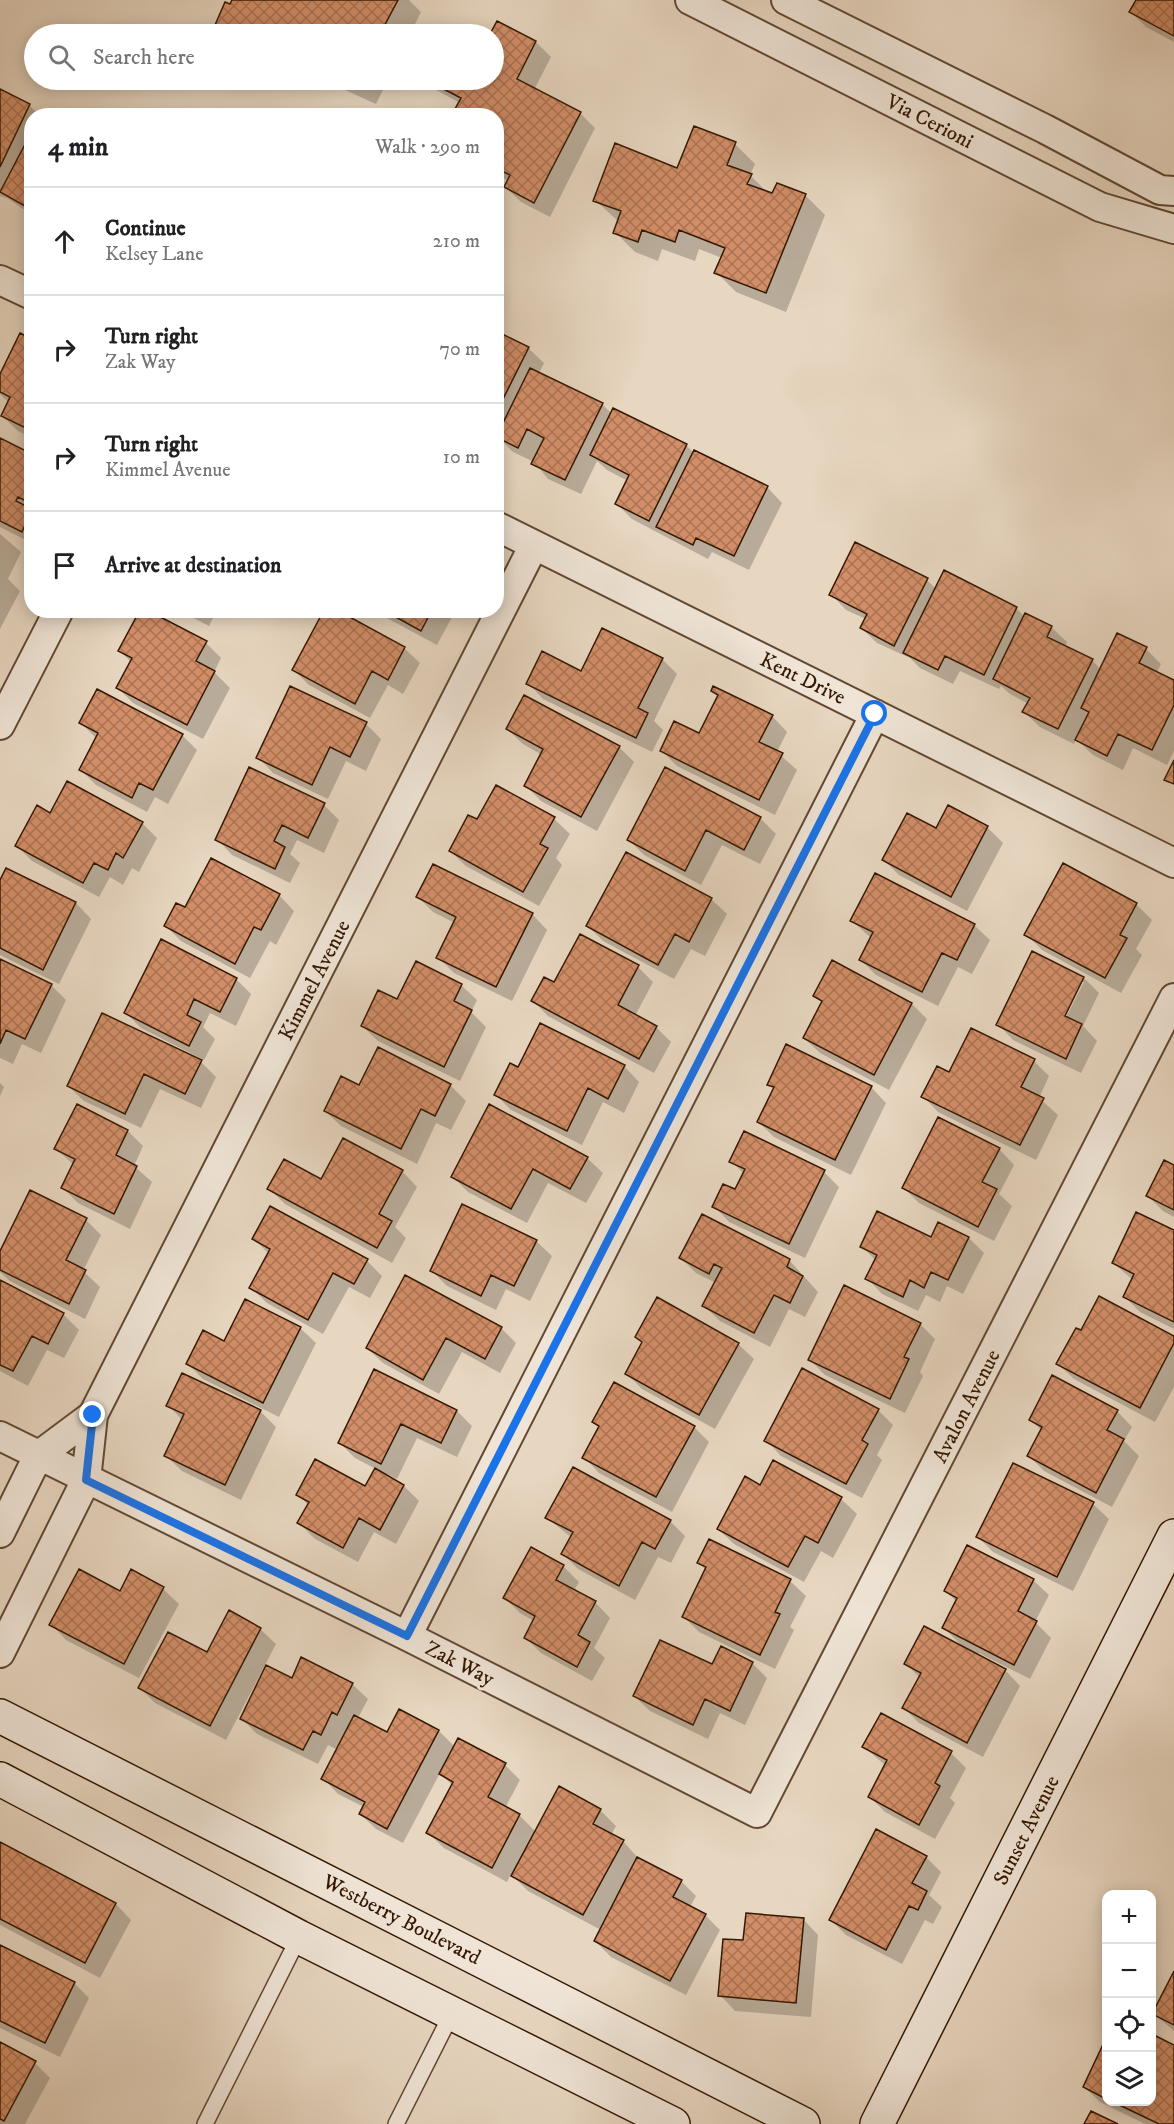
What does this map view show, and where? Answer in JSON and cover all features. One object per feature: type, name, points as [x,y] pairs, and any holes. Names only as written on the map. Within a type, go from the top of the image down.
[{"type":"street","name":"Via Cerioni","points":[[690,0],[1100,207],[1174,229]]},
{"type":"street","name":"Via Cerioni","points":[[786,0],[1045,129],[1160,190],[1174,191]]},
{"type":"street","points":[[0,280],[24,291]]},
{"type":"street","name":"Kent Drive","points":[[504,530],[1174,863]]},
{"type":"street","name":"Kimmel Avenue","points":[[504,604],[534,545]]},
{"type":"street","points":[[0,725],[55,618]]},
{"type":"street","name":"Kimmel Avenue","points":[[0,1653],[86,1480],[93,1415],[497,618]]},
{"type":"street","points":[[407,1636],[875,714]]},
{"type":"street","name":"Avalon Avenue","points":[[757,1813],[1174,998]]},
{"type":"street","name":"Kimmel Avenue","points":[[0,1533],[38,1456],[93,1415]]},
{"type":"street","name":"Zak Way","points":[[0,1436],[407,1636],[757,1813]]},
{"type":"street","name":"Sunset Avenue","points":[[878,2124],[1174,1536]]},
{"type":"street","name":"Westberry Boulevard","points":[[0,1716],[803,2124]]},
{"type":"street","points":[[0,1779],[299,1936],[673,2124]]},
{"type":"lane","points":[[205,2124],[299,1936]]},
{"type":"lane","points":[[396,2124],[452,2013]]},
{"type":"building","points":[[232,0],[398,0],[385,24],[215,24],[225,2],[230,4]]},
{"type":"building","points":[[1136,0],[1174,0],[1174,36],[1129,12]]},
{"type":"building","points":[[504,25],[536,41],[517,79],[581,112],[534,203],[504,187],[510,175],[504,172],[504,108],[455,108],[461,98],[445,90],[504,90]]},
{"type":"building","points":[[0,89],[30,104],[28,108],[24,108],[24,117],[0,167]]},
{"type":"building","points":[[694,126],[736,142],[727,165],[752,174],[747,184],[772,193],[777,183],[806,194],[766,293],[714,273],[725,248],[679,230],[675,242],[642,230],[638,242],[613,233],[621,211],[593,201],[615,143],[677,168]]},
{"type":"building","points":[[24,146],[24,206],[0,192]]},
{"type":"building","points":[[20,333],[24,335],[24,427],[1,416],[10,397],[0,392],[0,374]]},
{"type":"building","points":[[504,335],[529,347],[504,397]]},
{"type":"building","points":[[530,368],[603,403],[565,480],[531,464],[544,438],[527,429],[518,448],[504,441],[504,421]]},
{"type":"building","points":[[613,408],[687,444],[649,521],[615,504],[629,475],[590,455]]},
{"type":"building","points":[[0,438],[24,450],[24,500],[18,497],[16,501],[24,505],[24,527],[22,532],[0,521]]},
{"type":"building","points":[[694,450],[768,486],[734,556],[696,538],[693,545],[656,527]]},
{"type":"building","points":[[855,542],[928,578],[894,646],[860,628],[867,614],[829,595]]},
{"type":"building","points":[[944,570],[1017,607],[984,675],[945,656],[938,670],[903,653]]},
{"type":"building","points":[[1025,613],[1052,626],[1047,637],[1093,659],[1058,729],[1022,712],[1030,698],[993,679]]},
{"type":"building","points":[[136,618],[162,618],[207,641],[196,661],[215,671],[187,725],[116,688],[132,658],[118,651]]},
{"type":"building","points":[[320,618],[352,618],[405,647],[388,680],[372,671],[355,704],[292,670]]},
{"type":"building","points":[[397,618],[428,618],[421,631]]},
{"type":"building","points":[[602,628],[663,658],[638,708],[648,713],[636,738],[526,684],[542,651],[581,671]]},
{"type":"building","points":[[1117,633],[1147,647],[1139,663],[1174,680],[1174,705],[1152,750],[1118,734],[1107,756],[1075,740],[1089,712],[1081,708]]},
{"type":"building","points":[[290,686],[367,722],[350,757],[330,747],[312,785],[256,758]]},
{"type":"building","points":[[713,686],[773,715],[759,742],[783,753],[759,800],[660,751],[674,721],[699,733],[718,695],[711,691]]},
{"type":"building","points":[[97,689],[183,734],[153,790],[139,783],[132,798],[79,770],[98,733],[79,723]]},
{"type":"building","points":[[524,695],[620,746],[581,817],[524,786],[543,749],[506,729]]},
{"type":"building","points":[[1174,760],[1174,784],[1164,780]]},
{"type":"building","points":[[249,767],[325,803],[308,838],[282,825],[274,841],[285,847],[275,869],[215,840]]},
{"type":"building","points":[[665,767],[761,817],[744,850],[706,830],[685,871],[627,840]]},
{"type":"building","points":[[67,781],[143,822],[123,858],[116,853],[108,870],[94,863],[83,883],[15,846],[37,805],[50,813]]},
{"type":"building","points":[[496,785],[555,817],[540,844],[548,848],[523,892],[449,851],[468,815],[477,819]]},
{"type":"building","points":[[948,805],[988,826],[951,897],[882,860],[907,813],[936,828]]},
{"type":"building","points":[[626,852],[712,898],[689,942],[675,934],[658,965],[586,926]]},
{"type":"building","points":[[211,858],[280,894],[261,930],[254,927],[235,964],[164,926],[176,903],[185,907]]},
{"type":"building","points":[[1063,863],[1137,903],[1120,935],[1127,938],[1105,978],[1024,935]]},
{"type":"building","points":[[433,864],[533,913],[496,987],[436,958],[456,917],[416,897]]},
{"type":"building","points":[[6,868],[76,902],[43,970],[0,948],[0,880]]},
{"type":"building","points":[[875,873],[975,924],[957,960],[942,953],[922,992],[859,960],[873,932],[850,921]]},
{"type":"building","points":[[580,934],[639,965],[618,1005],[657,1026],[639,1059],[531,1001],[544,977],[554,982]]},
{"type":"building","points":[[161,939],[237,978],[220,1012],[194,999],[187,1015],[201,1022],[189,1046],[124,1013]]},
{"type":"building","points":[[1032,951],[1084,977],[1065,1016],[1082,1024],[1066,1059],[996,1025]]},
{"type":"building","points":[[0,959],[52,984],[25,1039],[6,1030],[0,1044]]},
{"type":"building","points":[[832,960],[912,1003],[874,1075],[803,1038],[822,1001],[813,996]]},
{"type":"building","points":[[416,961],[462,984],[454,1001],[472,1010],[444,1067],[361,1026],[378,990],[397,999]]},
{"type":"building","points":[[102,1013],[202,1060],[185,1094],[144,1074],[125,1114],[67,1086]]},
{"type":"building","points":[[540,1023],[625,1065],[608,1099],[588,1088],[567,1131],[494,1095],[510,1063],[518,1067]]},
{"type":"building","points":[[971,1028],[1035,1059],[1021,1087],[1044,1098],[1020,1145],[921,1097],[937,1066],[949,1072]]},
{"type":"building","points":[[786,1044],[872,1086],[835,1160],[757,1122],[774,1087],[767,1085]]},
{"type":"building","points":[[378,1047],[451,1084],[435,1116],[421,1109],[401,1149],[324,1111],[341,1076],[359,1085]]},
{"type":"building","points":[[77,1104],[128,1130],[116,1155],[137,1166],[114,1214],[61,1188],[75,1159],[54,1149]]},
{"type":"building","points":[[489,1104],[588,1157],[570,1189],[533,1169],[511,1209],[451,1177]]},
{"type":"building","points":[[938,1117],[1000,1148],[982,1182],[997,1189],[978,1227],[902,1188]]},
{"type":"building","points":[[744,1131],[825,1170],[789,1244],[712,1207],[723,1184],[735,1189],[745,1169],[729,1162]]},
{"type":"building","points":[[343,1138],[403,1170],[379,1214],[392,1221],[377,1248],[267,1189],[284,1159],[321,1179]]},
{"type":"building","points":[[1164,1160],[1174,1165],[1174,1210],[1146,1196]]},
{"type":"building","points":[[30,1190],[87,1218],[66,1260],[86,1270],[69,1304],[0,1270],[0,1251]]},
{"type":"building","points":[[462,1204],[537,1240],[514,1286],[491,1275],[481,1296],[430,1271]]},
{"type":"building","points":[[270,1206],[368,1259],[354,1284],[333,1273],[308,1320],[249,1288],[270,1249],[252,1239]]},
{"type":"building","points":[[877,1211],[931,1237],[938,1222],[969,1237],[948,1280],[931,1272],[924,1288],[910,1280],[903,1297],[865,1279],[877,1255],[860,1247]]},
{"type":"building","points":[[1136,1212],[1174,1230],[1174,1322],[1123,1297],[1134,1274],[1112,1263]]},
{"type":"building","points":[[702,1214],[790,1259],[787,1267],[803,1276],[790,1303],[774,1295],[754,1333],[702,1306],[722,1268],[714,1264],[709,1274],[679,1258]]},
{"type":"building","points":[[405,1275],[502,1327],[485,1359],[446,1338],[423,1380],[366,1348]]},
{"type":"building","points":[[0,1280],[64,1313],[48,1344],[32,1336],[13,1371],[0,1365]]},
{"type":"building","points":[[844,1285],[921,1323],[904,1357],[909,1359],[890,1399],[808,1360]]},
{"type":"building","points":[[1099,1296],[1174,1336],[1174,1343],[1140,1408],[1056,1364],[1076,1328],[1081,1330]]},
{"type":"building","points":[[657,1297],[739,1343],[699,1415],[625,1374],[642,1342],[635,1337]]},
{"type":"building","points":[[245,1299],[301,1327],[263,1403],[186,1364],[203,1330],[224,1341]]},
{"type":"building","points":[[802,1368],[879,1409],[862,1440],[868,1444],[846,1484],[764,1441]]},
{"type":"building","points":[[374,1369],[457,1410],[441,1443],[401,1424],[381,1464],[338,1443]]},
{"type":"building","points":[[182,1373],[261,1410],[225,1485],[164,1456],[184,1414],[166,1406]]},
{"type":"building","points":[[1052,1375],[1118,1410],[1107,1430],[1124,1439],[1096,1493],[1027,1456],[1042,1427],[1029,1420]]},
{"type":"building","points":[[614,1382],[695,1426],[656,1497],[582,1458],[599,1426],[592,1422]]},
{"type":"building","points":[[315,1459],[365,1486],[375,1468],[404,1485],[380,1530],[359,1518],[343,1548],[297,1523],[309,1502],[296,1495]]},
{"type":"building","points":[[773,1460],[842,1497],[818,1543],[805,1536],[788,1567],[717,1529],[745,1476],[760,1485]]},
{"type":"building","points":[[1013,1463],[1094,1502],[1057,1577],[976,1537]]},
{"type":"building","points":[[573,1467],[671,1520],[655,1549],[642,1542],[619,1586],[561,1554],[573,1532],[545,1518]]},
{"type":"building","points":[[709,1539],[791,1579],[775,1612],[780,1614],[760,1655],[682,1617],[706,1567],[697,1563]]},
{"type":"building","points":[[967,1545],[1034,1579],[1018,1611],[1037,1621],[1014,1665],[942,1628],[957,1598],[944,1591]]},
{"type":"building","points":[[531,1547],[564,1565],[556,1580],[596,1601],[578,1635],[590,1642],[577,1667],[524,1638],[535,1616],[503,1598]]},
{"type":"building","points":[[79,1569],[120,1591],[131,1569],[164,1587],[124,1664],[49,1625]]},
{"type":"building","points":[[229,1610],[261,1628],[210,1726],[138,1688],[168,1632],[207,1652]]},
{"type":"building","points":[[924,1626],[1006,1669],[967,1743],[902,1708],[921,1673],[904,1664]]},
{"type":"building","points":[[660,1640],[712,1664],[721,1646],[753,1662],[730,1711],[705,1699],[693,1725],[633,1696]]},
{"type":"building","points":[[301,1657],[353,1683],[337,1715],[332,1712],[321,1735],[313,1731],[303,1750],[240,1719],[266,1665],[292,1678]]},
{"type":"building","points":[[399,1709],[439,1730],[387,1829],[359,1814],[365,1802],[321,1779],[354,1715],[387,1732]]},
{"type":"building","points":[[881,1713],[952,1751],[935,1783],[940,1786],[919,1825],[868,1797],[887,1760],[862,1747]]},
{"type":"building","points":[[458,1738],[506,1763],[488,1797],[520,1814],[492,1868],[426,1833],[453,1782],[439,1774]]},
{"type":"building","points":[[559,1786],[601,1809],[593,1824],[624,1840],[583,1915],[511,1876]]},
{"type":"building","points":[[876,1829],[927,1856],[912,1883],[927,1891],[918,1910],[909,1906],[886,1950],[829,1920]]},
{"type":"building","points":[[0,1842],[116,1903],[85,1963],[0,1919]]},
{"type":"building","points":[[637,1857],[682,1880],[673,1897],[706,1914],[670,1981],[594,1941]]},
{"type":"building","points":[[746,1913],[804,1918],[796,2003],[718,1996],[723,1939],[743,1940]]},
{"type":"building","points":[[0,1945],[75,1982],[45,2043],[0,2021]]},
{"type":"building","points":[[1174,1971],[1174,2025],[1156,2016],[1156,2006]]},
{"type":"building","points":[[1156,2036],[1174,2045],[1174,2124],[1159,2124],[1121,2106],[1156,2106]]},
{"type":"building","points":[[0,2042],[36,2061],[4,2121],[0,2119]]},
{"type":"building","points":[[1102,2047],[1102,2097],[1083,2087]]},
{"type":"building","points":[[1091,2111],[1118,2124],[1084,2124]]},
{"type":"route","points":[[93,1415],[86,1480],[407,1636],[486,1476],[875,714]]}]
